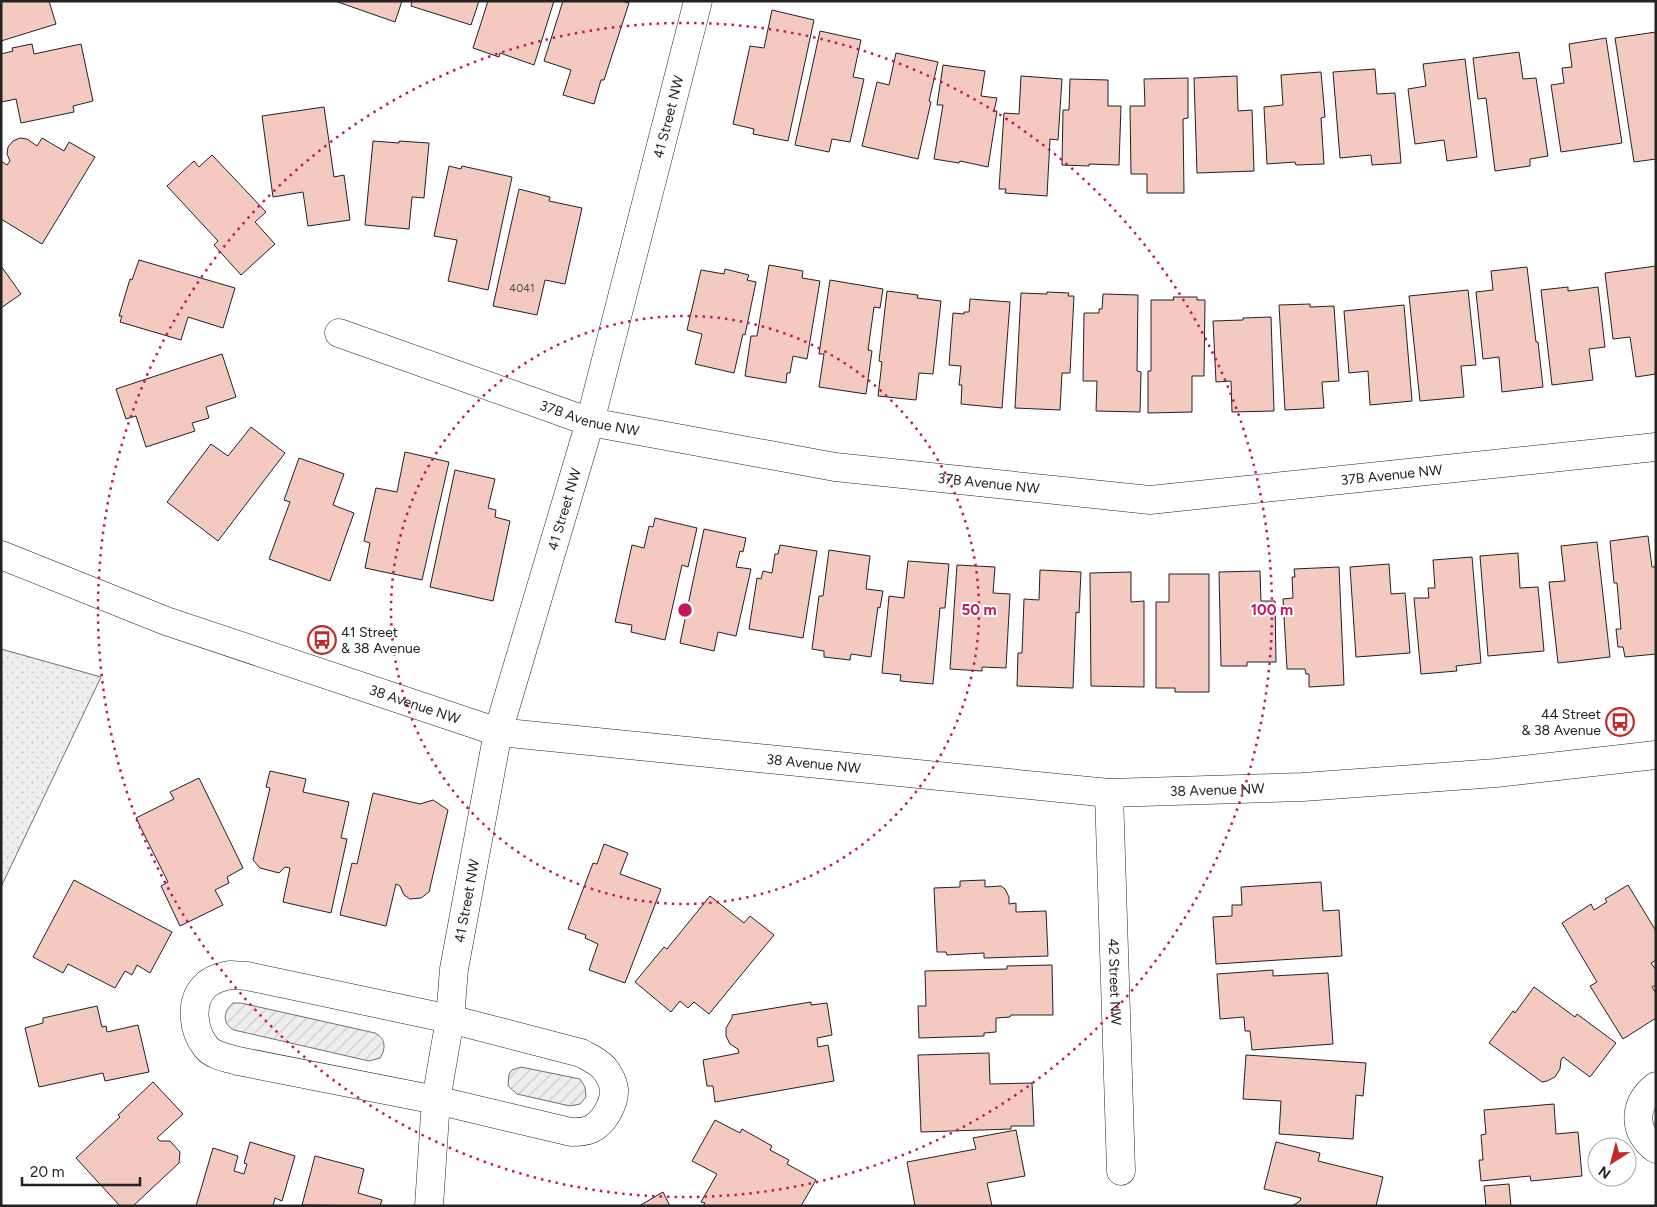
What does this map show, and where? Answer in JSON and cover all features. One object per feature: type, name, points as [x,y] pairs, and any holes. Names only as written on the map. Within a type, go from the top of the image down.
[{"type":"street","name":"41 Street NW","points":[[429,1206],[436,1100],[450,1019],[454,969],[498,732],[590,422],[698,1]]},
{"type":"street","name":"37B Avenue NW","points":[[339,332],[590,422],[835,467],[1150,500],[1656,447]]},
{"type":"street","name":"38 Avenue NW","points":[[1,555],[166,621],[498,732],[1109,793],[1303,787],[1486,774],[1656,754]]},
{"type":"street","name":"42 Street NW","points":[[1109,793],[1121,1171]]},
{"type":"street","points":[[230,975],[247,976],[450,1019],[580,1052],[595,1060],[604,1068],[611,1078],[614,1089],[607,1112],[600,1122],[591,1129],[571,1132],[436,1100],[219,1056],[207,1048],[198,1034],[194,1019],[197,999],[204,986],[217,978],[230,975]]},
{"type":"street","points":[[1656,1086],[1645,1096],[1638,1113],[1642,1134],[1648,1144],[1656,1149]]},
{"type":"shaded area","points":[[1,649],[101,677],[1,887]]},
{"type":"shaded area","points":[[233,1003],[241,1003],[375,1033],[383,1041],[383,1051],[380,1058],[369,1061],[234,1030],[227,1024],[225,1017],[227,1010]]},
{"type":"shaded area","points":[[521,1067],[580,1079],[585,1087],[586,1097],[580,1104],[570,1106],[517,1094],[508,1086],[509,1074],[512,1070]]},
{"type":"building","points":[[1,1],[49,1],[56,24],[1,41]]},
{"type":"building","points":[[335,1],[402,1],[395,22]]},
{"type":"building","points":[[412,1],[479,1],[471,25],[411,6]]},
{"type":"building","points":[[488,1],[554,1],[534,65],[500,53],[499,57],[473,48]]},
{"type":"building","points":[[563,1],[622,1],[629,3],[604,80],[601,80],[594,104],[563,95],[571,70],[544,61]]},
{"type":"building","points":[[772,10],[814,20],[788,141],[753,134],[754,129],[733,124],[750,46],[764,48]]},
{"type":"building","points":[[820,31],[861,40],[853,77],[864,79],[850,142],[832,139],[829,152],[795,145]]},
{"type":"building","points":[[1656,32],[1656,159],[1634,162],[1615,38]]},
{"type":"building","points":[[1606,38],[1622,143],[1561,152],[1551,85],[1564,83],[1562,68],[1572,67],[1569,44]]},
{"type":"building","points":[[32,44],[34,54],[81,44],[93,101],[73,106],[74,112],[21,123],[16,99],[1,102],[1,54],[13,51],[12,48]]},
{"type":"building","points":[[1519,52],[1523,79],[1536,78],[1548,156],[1530,159],[1530,166],[1495,171],[1486,98],[1478,99],[1473,58]]},
{"type":"building","points":[[896,53],[938,62],[918,159],[862,146],[877,82],[889,85]]},
{"type":"building","points":[[1465,59],[1477,157],[1447,161],[1444,140],[1415,144],[1408,89],[1426,86],[1423,64]]},
{"type":"building","points":[[943,65],[985,71],[981,96],[997,98],[994,111],[997,111],[988,167],[960,161],[959,163],[934,159],[943,105],[937,105]]},
{"type":"building","points":[[1375,69],[1377,94],[1395,93],[1401,163],[1372,165],[1371,155],[1340,158],[1333,72]]},
{"type":"building","points":[[1321,72],[1325,117],[1321,118],[1324,164],[1296,165],[1295,162],[1267,164],[1264,107],[1283,105],[1281,75]]},
{"type":"building","points":[[1021,76],[1062,79],[1058,140],[1050,139],[1047,196],[1005,193],[1006,189],[999,189],[1004,113],[1019,114]]},
{"type":"building","points":[[1237,76],[1238,111],[1252,110],[1254,171],[1197,173],[1194,78]]},
{"type":"building","points":[[1188,78],[1188,118],[1183,119],[1184,193],[1147,193],[1147,174],[1131,174],[1130,106],[1145,106],[1144,79]]},
{"type":"building","points":[[1070,79],[1108,80],[1108,106],[1121,106],[1119,165],[1062,165],[1063,110],[1069,110]]},
{"type":"building","points":[[324,107],[334,177],[344,175],[350,220],[308,226],[303,192],[273,197],[262,116]]},
{"type":"building","points":[[20,138],[27,139],[37,146],[42,138],[64,151],[69,142],[95,157],[42,244],[1,219],[1,161],[7,165],[10,161],[7,154],[8,147],[13,141]]},
{"type":"building","points":[[373,141],[429,143],[424,198],[412,197],[409,229],[365,225]]},
{"type":"building","points":[[212,155],[266,212],[255,222],[275,244],[241,275],[214,245],[218,241],[167,186],[194,161],[199,167]]},
{"type":"building","points":[[449,166],[461,169],[462,166],[512,177],[488,290],[448,281],[457,240],[434,236]]},
{"type":"building","points":[[519,189],[550,197],[549,201],[582,208],[565,284],[545,280],[537,315],[493,306]]},
{"type":"building","points":[[139,260],[235,288],[223,328],[188,317],[181,340],[120,322],[122,316],[119,316],[130,279],[132,280]]},
{"type":"building","points":[[769,265],[803,271],[802,278],[820,281],[807,359],[793,356],[790,373],[787,373],[786,383],[745,376],[751,336],[757,336]]},
{"type":"building","points":[[1,266],[21,294],[1,308]]},
{"type":"building","points":[[1656,266],[1656,374],[1636,377],[1630,337],[1613,339],[1605,273]]},
{"type":"building","points":[[1527,267],[1543,387],[1502,392],[1499,357],[1483,359],[1476,292],[1493,290],[1491,271]]},
{"type":"building","points":[[725,269],[749,275],[747,280],[756,282],[745,335],[743,334],[734,373],[695,364],[702,334],[687,330],[701,270],[724,274]]},
{"type":"building","points":[[830,280],[883,289],[880,308],[874,307],[868,350],[872,351],[866,394],[819,387],[824,354],[819,354]]},
{"type":"building","points":[[1568,287],[1568,291],[1598,287],[1605,347],[1589,349],[1593,380],[1552,385],[1541,290]]},
{"type":"building","points":[[1468,290],[1476,365],[1461,366],[1464,397],[1420,401],[1409,296]]},
{"type":"building","points":[[887,291],[918,295],[917,298],[941,301],[933,374],[919,373],[916,400],[878,396],[882,362],[879,361]]},
{"type":"building","points":[[1047,292],[1069,293],[1068,296],[1074,296],[1070,373],[1062,373],[1060,410],[1015,408],[1021,293],[1047,294]]},
{"type":"building","points":[[1103,294],[1138,295],[1137,371],[1141,372],[1140,412],[1096,411],[1097,381],[1083,381],[1084,313],[1099,313],[1099,309],[1102,309]]},
{"type":"building","points":[[1173,297],[1197,297],[1197,300],[1205,300],[1204,376],[1192,376],[1192,412],[1148,413],[1148,371],[1151,371],[1151,300],[1174,300]]},
{"type":"building","points":[[970,299],[1010,302],[1002,408],[961,404],[962,385],[959,385],[961,366],[949,365],[953,313],[964,314],[964,312],[969,312]]},
{"type":"building","points":[[1310,304],[1310,307],[1334,306],[1339,381],[1322,382],[1324,408],[1285,410],[1279,305]]},
{"type":"building","points":[[1404,305],[1412,401],[1370,405],[1368,371],[1349,373],[1344,311]]},
{"type":"building","points":[[1271,317],[1274,411],[1232,412],[1231,381],[1216,382],[1213,321]]},
{"type":"building","points":[[222,354],[236,397],[206,407],[209,418],[192,423],[195,431],[146,447],[136,416],[126,419],[116,389]]},
{"type":"building","points":[[251,427],[285,453],[218,541],[167,502],[211,444],[228,456]]},
{"type":"building","points":[[405,452],[449,462],[422,580],[365,568],[370,543],[364,541],[376,488],[397,492]]},
{"type":"building","points":[[299,458],[344,474],[333,505],[354,513],[330,581],[269,559],[290,502],[284,500]]},
{"type":"building","points":[[455,470],[495,479],[488,508],[496,510],[495,517],[510,521],[493,601],[430,587]]},
{"type":"building","points":[[655,518],[697,528],[688,567],[682,565],[665,640],[631,632],[632,625],[615,622],[632,545],[644,548],[649,526],[653,527]]},
{"type":"building","points":[[704,529],[746,538],[743,552],[740,551],[736,567],[751,569],[736,636],[718,632],[714,651],[680,643]]},
{"type":"building","points":[[1648,536],[1652,567],[1656,567],[1656,654],[1625,657],[1623,647],[1618,647],[1616,629],[1621,629],[1617,583],[1614,583],[1610,541]]},
{"type":"building","points":[[1597,542],[1610,657],[1558,663],[1549,582],[1565,581],[1561,546]]},
{"type":"building","points":[[780,545],[817,551],[803,638],[749,629],[757,578],[761,579],[763,571],[772,573],[775,554],[778,554]]},
{"type":"building","points":[[829,550],[870,556],[866,589],[883,591],[880,608],[878,607],[871,657],[851,654],[850,660],[824,657],[824,651],[812,649],[819,596],[823,596]]},
{"type":"building","points":[[1518,553],[1520,588],[1538,587],[1544,651],[1488,656],[1480,556]]},
{"type":"building","points":[[1472,557],[1481,663],[1456,666],[1457,671],[1421,674],[1414,598],[1429,598],[1428,588],[1435,588],[1433,560]]},
{"type":"building","points":[[908,561],[949,564],[945,608],[940,608],[933,684],[900,681],[901,675],[882,673],[889,596],[904,598]]},
{"type":"building","points":[[1389,564],[1391,594],[1405,593],[1410,653],[1356,657],[1350,567]]},
{"type":"building","points":[[957,565],[995,567],[993,593],[1010,594],[1006,668],[982,667],[982,671],[950,669]]},
{"type":"building","points":[[1339,567],[1344,685],[1309,687],[1309,674],[1306,674],[1305,669],[1287,669],[1283,599],[1293,598],[1292,577],[1295,577],[1294,569]]},
{"type":"building","points":[[1040,570],[1081,572],[1079,613],[1076,612],[1073,688],[1017,686],[1018,653],[1022,653],[1024,599],[1039,600]]},
{"type":"building","points":[[1260,571],[1261,601],[1275,601],[1276,662],[1247,662],[1247,666],[1221,666],[1219,572]]},
{"type":"building","points":[[1131,572],[1131,602],[1144,601],[1144,687],[1091,686],[1090,573]]},
{"type":"building","points":[[1169,574],[1209,574],[1209,692],[1175,692],[1175,688],[1156,688],[1156,602],[1169,602]]},
{"type":"building","points":[[270,771],[306,779],[303,792],[349,802],[341,838],[347,839],[331,913],[283,902],[290,868],[285,867],[279,873],[260,868],[253,860],[270,788],[266,787]]},
{"type":"building","points":[[199,778],[243,868],[227,877],[229,883],[215,890],[223,905],[180,926],[161,886],[168,882],[136,818],[174,799],[170,792]]},
{"type":"building","points":[[373,793],[420,804],[433,800],[448,810],[429,892],[421,898],[410,899],[404,895],[400,886],[396,884],[386,926],[340,915],[352,863],[357,864]]},
{"type":"building","points":[[604,844],[628,853],[620,874],[661,889],[625,983],[589,970],[598,944],[585,938],[586,935],[568,929],[593,863],[597,864]]},
{"type":"building","points":[[74,880],[172,932],[150,973],[137,965],[132,975],[125,971],[115,988],[68,964],[63,973],[33,957]]},
{"type":"building","points":[[985,880],[985,887],[1001,886],[1005,889],[1009,897],[1009,904],[1016,903],[1016,912],[1046,911],[1048,956],[984,958],[984,953],[947,955],[946,952],[937,952],[934,888],[960,887],[960,881]]},
{"type":"building","points":[[1321,882],[1323,911],[1339,910],[1342,956],[1216,964],[1213,917],[1232,916],[1232,905],[1242,905],[1241,887]]},
{"type":"building","points":[[1628,885],[1656,931],[1656,960],[1651,963],[1656,970],[1656,985],[1652,987],[1656,993],[1656,1018],[1623,1039],[1590,986],[1597,982],[1562,923],[1591,904],[1594,910],[1607,902],[1605,899]]},
{"type":"building","points":[[710,896],[744,923],[750,916],[774,935],[709,1014],[694,1002],[688,1008],[680,1001],[671,1012],[635,982],[664,947],[667,949]]},
{"type":"building","points":[[1052,965],[1053,1015],[1011,1015],[1010,1017],[996,1018],[996,1032],[984,1033],[984,1036],[919,1038],[918,1006],[926,1006],[925,971],[1007,969],[1007,966]]},
{"type":"building","points":[[1273,970],[1273,976],[1328,973],[1333,1044],[1252,1050],[1250,1031],[1245,1031],[1244,1017],[1220,1019],[1217,974]]},
{"type":"building","points":[[1534,987],[1575,1017],[1577,1014],[1616,1043],[1590,1077],[1563,1057],[1560,1069],[1555,1077],[1542,1082],[1489,1043]]},
{"type":"building","points":[[811,1002],[811,1005],[827,1003],[832,1035],[817,1038],[818,1047],[828,1045],[834,1081],[715,1102],[713,1086],[707,1086],[703,1060],[739,1053],[738,1049],[730,1044],[726,1036],[726,1028],[732,1015]]},
{"type":"building","points":[[97,1006],[102,1027],[106,1026],[107,1032],[138,1025],[149,1072],[105,1081],[103,1073],[39,1087],[25,1028],[43,1023],[43,1018]]},
{"type":"building","points":[[989,1053],[990,1084],[1032,1083],[1034,1126],[1011,1126],[1011,1129],[921,1132],[918,1055]]},
{"type":"building","points":[[1246,1055],[1366,1063],[1363,1096],[1356,1095],[1353,1139],[1279,1134],[1281,1101],[1243,1099]]},
{"type":"building","points":[[153,1082],[183,1114],[157,1138],[160,1141],[170,1141],[180,1152],[179,1163],[133,1206],[120,1206],[76,1158],[120,1117],[118,1115]]},
{"type":"building","points":[[1554,1104],[1556,1134],[1578,1132],[1582,1176],[1531,1181],[1530,1176],[1481,1181],[1479,1160],[1483,1160],[1481,1135],[1486,1134],[1484,1110]]},
{"type":"building","points":[[715,1120],[740,1133],[742,1129],[772,1146],[770,1150],[789,1160],[787,1164],[816,1180],[801,1206],[703,1206],[705,1203],[701,1202],[717,1174],[692,1161]]},
{"type":"building","points":[[1016,1130],[1025,1176],[987,1183],[992,1206],[915,1206],[907,1162],[976,1149],[973,1138]]},
{"type":"building","points":[[250,1142],[295,1156],[282,1201],[275,1198],[273,1206],[196,1206],[213,1148],[238,1156],[234,1171],[244,1174],[247,1164],[244,1163]]},
{"type":"building","points":[[1276,1142],[1320,1153],[1318,1161],[1383,1177],[1376,1206],[1292,1206],[1300,1201],[1301,1198],[1264,1189]]},
{"type":"building","points":[[315,1156],[364,1169],[358,1193],[382,1200],[380,1206],[302,1205]]},
{"type":"building","points":[[1509,1184],[1511,1206],[1486,1206],[1484,1186]]},
{"type":"building","points":[[663,1192],[670,1206],[639,1206]]},
{"type":"place","name":"41 Street & 38 Avenue","points":[[322,640]]},
{"type":"place","name":"44 Street & 38 Avenue","points":[[1620,722]]}]
